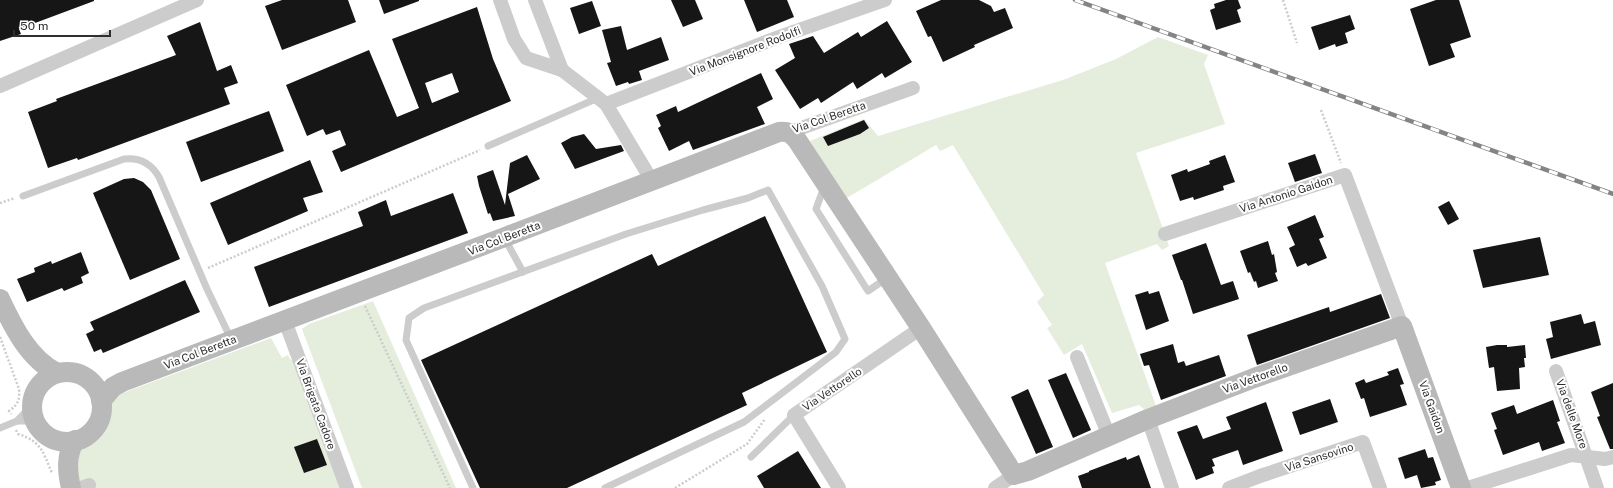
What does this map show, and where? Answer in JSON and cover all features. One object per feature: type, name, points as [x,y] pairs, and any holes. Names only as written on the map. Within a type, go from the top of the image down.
[{"type":"street","points":[[0,86],[197,0]]},
{"type":"street","points":[[500,0],[514,40],[526,58],[562,70],[602,101],[652,180]]},
{"type":"street","points":[[535,0],[562,70]]},
{"type":"street","name":"Via Monsignore Rodolfi","points":[[602,101],[885,0]]},
{"type":"street","name":"Via Col Beretta","points":[[101,401],[113,387],[122,382],[505,238],[779,132],[790,132],[912,88]]},
{"type":"street","points":[[790,132],[921,328],[1014,475]]},
{"type":"street","name":"Via Antonio Gaidon","points":[[1165,234],[1346,175],[1402,326]]},
{"type":"street","points":[[0,299],[31,352],[46,368],[57,373]]},
{"type":"street","name":"Via Brigata Cadore","points":[[285,321],[348,488]]},
{"type":"street","name":"Via Vettorello","points":[[995,488],[1014,475],[1028,471],[1148,419],[1254,378],[1402,326]]},
{"type":"street","name":"Via Gaidon","points":[[1402,326],[1461,488]]},
{"type":"street","name":"Via Vettorello","points":[[839,488],[794,415],[921,328]]},
{"type":"street","points":[[31,352],[39,386]]},
{"type":"street","points":[[1077,357],[1109,436]]},
{"type":"street","name":"Via delle More","points":[[1556,371],[1588,458]]},
{"type":"street","points":[[92,382],[100,394],[102,409],[98,423],[88,434],[75,440],[61,441],[54,439],[42,431],[34,414],[35,392],[50,376],[64,372],[79,374],[92,382],[106,384],[122,382]]},
{"type":"street","points":[[1148,419],[1172,488]]},
{"type":"street","points":[[54,439],[64,454],[80,487]]},
{"type":"street","points":[[68,462],[69,454],[75,440]]},
{"type":"street","name":"Via Sansovino","points":[[1229,488],[1260,476],[1363,442],[1380,488]]},
{"type":"street","name":"Via delle More","points":[[1468,488],[1571,455],[1605,459],[1613,457]]},
{"type":"street","points":[[1588,458],[1598,488]]},
{"type":"lane","points":[[488,146],[602,101]]},
{"type":"lane","points":[[23,196],[116,162],[132,158],[152,166],[159,177],[232,340]]},
{"type":"lane","points":[[473,488],[406,340],[409,318],[424,308],[626,234],[703,210],[748,198],[768,190],[822,286],[845,339],[836,352],[744,422],[605,488]]},
{"type":"lane","points":[[505,238],[523,272]]},
{"type":"lane","points":[[0,428],[34,414]]},
{"type":"lane","points":[[17,421],[34,414]]},
{"type":"lane","points":[[751,457],[794,415]]},
{"type":"path","points":[[1283,0],[1297,43]]},
{"type":"path","points":[[1321,110],[1346,175]]},
{"type":"path","points":[[200,271],[488,146]]},
{"type":"path","points":[[0,202],[23,196]]},
{"type":"path","points":[[359,293],[450,488]]},
{"type":"green space","points":[[1158,37],[1208,55],[1204,64],[1225,124],[1136,153],[1169,246],[1162,250],[1157,244],[1105,263],[1156,406],[1146,411],[1139,405],[1112,413],[1082,344],[1064,355],[1047,328],[1052,325],[1037,302],[1044,295],[953,145],[940,151],[936,145],[845,199],[810,141],[864,119],[878,136],[1063,80],[1116,59]]},
{"type":"green space","points":[[373,301],[456,488],[362,488],[302,329],[309,324]]},
{"type":"green space","points":[[271,338],[282,358],[288,355],[290,359],[294,361],[346,488],[82,488],[72,458],[77,446],[87,440],[84,430],[101,423],[105,418],[106,414],[104,400]]},
{"type":"building","points":[[0,0],[94,1],[19,29],[21,34],[0,41]]},
{"type":"building","points":[[282,0],[348,0],[356,22],[282,50],[265,6]]},
{"type":"building","points":[[379,0],[419,0],[419,1],[384,14]]},
{"type":"building","points":[[671,0],[695,0],[703,19],[683,27]]},
{"type":"building","points":[[744,0],[787,0],[794,17],[757,32]]},
{"type":"building","points":[[941,0],[979,0],[991,6],[994,12],[1005,8],[1013,28],[974,45],[975,47],[943,62],[931,36],[928,37],[916,11]]},
{"type":"building","points":[[1226,0],[1238,0],[1241,8],[1237,10],[1241,22],[1216,30],[1210,10],[1215,8],[1214,4]]},
{"type":"building","points":[[1436,0],[1459,0],[1471,37],[1450,44],[1455,57],[1429,66],[1410,9]]},
{"type":"building","points":[[592,1],[601,26],[579,34],[570,8]]},
{"type":"building","points":[[477,7],[493,59],[511,101],[341,172],[332,151],[346,145],[340,130],[326,135],[323,129],[307,136],[286,85],[369,50],[397,117],[419,108],[392,39]],"holes":[[[452,73],[459,92],[432,103],[425,83]]]},
{"type":"building","points":[[1350,15],[1355,29],[1345,33],[1348,43],[1336,47],[1335,44],[1319,50],[1311,27]]},
{"type":"building","points":[[887,21],[912,62],[885,78],[882,73],[857,89],[853,82],[821,103],[818,98],[800,109],[775,70],[795,58],[789,44],[813,36],[824,53],[858,32],[861,37]]},
{"type":"building","points":[[200,22],[217,71],[231,65],[238,83],[224,88],[230,104],[78,160],[77,158],[48,168],[28,112],[57,101],[56,99],[176,55],[167,36]]},
{"type":"building","points":[[621,26],[627,50],[661,37],[669,60],[639,71],[642,80],[616,86],[607,63],[611,62],[602,30]]},
{"type":"building","points":[[761,73],[773,99],[757,107],[765,124],[693,150],[689,141],[669,151],[658,128],[661,126],[656,115],[676,106],[678,112]]},
{"type":"building","points":[[269,111],[284,151],[201,182],[186,142]]},
{"type":"building","points":[[864,120],[869,128],[860,134],[828,146],[823,137]]},
{"type":"building","points":[[584,134],[596,149],[621,145],[624,151],[575,169],[561,143],[572,137]]},
{"type":"building","points":[[1315,154],[1322,173],[1295,182],[1288,163]]},
{"type":"building","points":[[527,155],[540,179],[508,194],[515,216],[493,221],[490,213],[488,214],[477,176],[493,170],[505,205],[510,163]]},
{"type":"building","points":[[1225,155],[1235,182],[1223,186],[1224,190],[1194,200],[1193,197],[1180,201],[1171,175],[1187,169],[1188,172],[1210,164],[1209,161]]},
{"type":"building","points":[[310,160],[323,192],[303,198],[308,211],[228,245],[210,203]]},
{"type":"building","points":[[134,178],[143,182],[151,190],[180,259],[130,280],[93,193],[124,179]]},
{"type":"building","points":[[453,193],[468,233],[269,307],[254,267],[363,226],[358,212],[386,200],[391,216]]},
{"type":"building","points":[[1449,201],[1459,219],[1448,225],[1438,207]]},
{"type":"building","points":[[1315,215],[1324,237],[1319,239],[1327,258],[1308,266],[1306,263],[1297,267],[1289,248],[1295,245],[1287,227]]},
{"type":"building","points":[[765,216],[827,352],[742,393],[747,405],[567,488],[480,488],[421,360],[652,254],[658,266]]},
{"type":"building","points":[[1540,237],[1549,275],[1483,288],[1473,250]]},
{"type":"building","points":[[1268,241],[1272,255],[1274,254],[1277,272],[1275,273],[1278,281],[1258,288],[1256,281],[1254,282],[1250,272],[1248,273],[1240,251]]},
{"type":"building","points":[[1206,243],[1221,285],[1233,281],[1239,299],[1193,314],[1172,255]]},
{"type":"building","points":[[81,252],[89,273],[81,277],[83,283],[64,291],[62,288],[27,302],[17,279],[35,272],[34,268],[51,261],[52,264]]},
{"type":"building","points":[[185,280],[200,312],[103,353],[101,349],[94,352],[86,334],[94,330],[90,322]]},
{"type":"building","points":[[1148,291],[1149,294],[1159,291],[1169,321],[1146,330],[1135,295]]},
{"type":"building","points":[[1381,294],[1390,318],[1257,365],[1247,335],[1329,307],[1330,312]]},
{"type":"building","points":[[1581,314],[1584,324],[1595,321],[1601,345],[1551,359],[1546,339],[1553,337],[1550,322]]},
{"type":"building","points":[[1173,344],[1178,363],[1184,361],[1186,366],[1219,355],[1226,376],[1161,400],[1149,365],[1144,366],[1140,354]]},
{"type":"building","points":[[1507,345],[1507,347],[1525,345],[1525,367],[1519,368],[1520,389],[1497,391],[1494,367],[1489,368],[1486,347]]},
{"type":"building","points":[[1398,368],[1404,384],[1400,385],[1407,405],[1370,417],[1364,398],[1361,399],[1355,383],[1364,379],[1366,383],[1389,375],[1387,372]]},
{"type":"building","points":[[1066,373],[1091,430],[1073,438],[1048,380]]},
{"type":"building","points":[[1613,383],[1613,449],[1610,449],[1597,417],[1600,416],[1591,392]]},
{"type":"building","points":[[1028,389],[1053,447],[1036,454],[1011,397]]},
{"type":"building","points":[[1330,399],[1338,422],[1300,435],[1292,412]]},
{"type":"building","points":[[1553,400],[1560,421],[1557,422],[1565,443],[1542,451],[1539,442],[1503,455],[1494,430],[1497,429],[1491,413],[1514,405],[1517,414]]},
{"type":"building","points":[[1266,402],[1283,451],[1243,465],[1238,450],[1212,459],[1215,466],[1212,467],[1214,473],[1196,480],[1177,432],[1197,425],[1203,439],[1231,429],[1226,417]]},
{"type":"building","points":[[317,439],[327,465],[304,473],[294,447]]},
{"type":"building","points":[[1425,449],[1428,458],[1433,457],[1441,480],[1435,482],[1436,485],[1421,488],[1417,475],[1405,479],[1398,458]]},
{"type":"building","points":[[798,451],[821,488],[764,488],[757,476]]},
{"type":"building","points":[[1139,455],[1151,488],[1082,488],[1078,476],[1126,457],[1127,460]]},
{"type":"railway","points":[[1075,0],[1613,194]]}]
